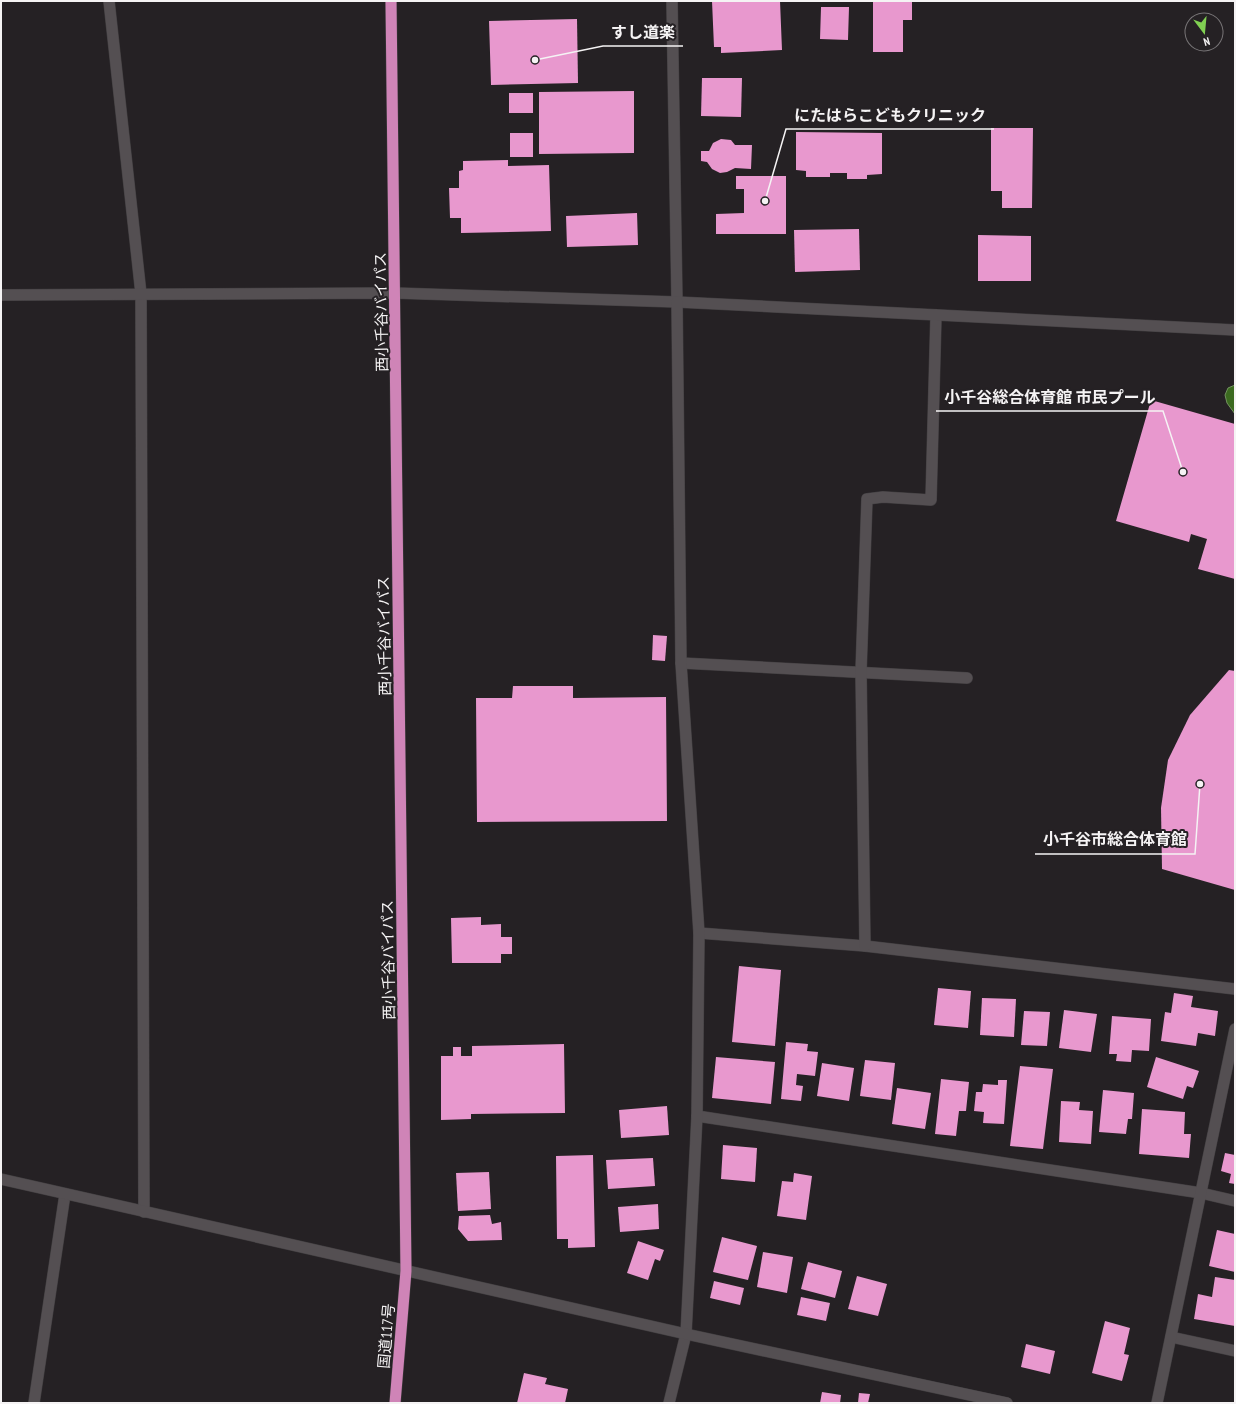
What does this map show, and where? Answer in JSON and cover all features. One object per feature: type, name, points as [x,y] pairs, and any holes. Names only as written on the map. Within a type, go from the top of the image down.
[{"type":"highway","name":"西小千谷バイパス","points":[[391,1],[396,293],[406,1271]]},
{"type":"highway","name":"国道117号","points":[[395,1403],[406,1271]]},
{"type":"street","points":[[109,1],[141,294],[144,1212]]},
{"type":"street","points":[[669,1403],[686,1334],[697,1116],[698,934],[680,663],[677,302],[672,1]]},
{"type":"street","points":[[1,295],[396,293],[677,302],[1235,330]]},
{"type":"street","points":[[865,946],[861,672],[866,499],[883,497],[931,500],[936,315]]},
{"type":"street","points":[[680,663],[967,678]]},
{"type":"street","points":[[698,934],[865,946],[1235,989]]},
{"type":"street","points":[[1157,1403],[1201,1193],[1232,1058],[1235,1029]]},
{"type":"street","points":[[697,1116],[1201,1193],[1235,1201]]},
{"type":"street","points":[[1,1179],[686,1334],[1007,1403]]},
{"type":"street","points":[[34,1403],[65,1194]]},
{"type":"street","points":[[1171,1337],[1235,1351]]},
{"type":"shaded area","points":[[1235,385],[1235,414],[1227,403],[1225,395],[1228,388]]},
{"type":"building","points":[[712,1],[780,1],[782,50],[721,53],[721,47],[714,47]]},
{"type":"building","points":[[873,1],[912,1],[912,20],[903,20],[903,52],[873,52]]},
{"type":"building","points":[[821,7],[849,7],[848,40],[820,39]]},
{"type":"building","points":[[577,19],[578,83],[491,85],[489,21]]},
{"type":"building","points":[[702,78],[742,78],[741,117],[701,116]]},
{"type":"building","points":[[634,91],[634,153],[539,154],[539,92]]},
{"type":"building","points":[[509,93],[533,93],[533,113],[509,113]]},
{"type":"building","points":[[991,128],[1033,128],[1032,208],[1002,208],[1002,191],[991,191]]},
{"type":"building","points":[[796,132],[882,133],[882,174],[867,175],[867,179],[847,179],[847,173],[830,173],[830,177],[806,177],[806,171],[796,170]]},
{"type":"building","points":[[510,133],[533,133],[533,157],[510,157]]},
{"type":"building","points":[[721,139],[731,140],[735,145],[752,145],[751,169],[735,168],[727,172],[720,173],[712,169],[707,162],[701,161],[701,151],[709,151],[713,143]]},
{"type":"building","points":[[508,160],[508,166],[549,165],[551,231],[461,233],[461,218],[450,218],[449,188],[459,188],[459,171],[463,170],[463,161]]},
{"type":"building","points":[[736,176],[786,176],[786,234],[716,234],[716,214],[744,213],[744,189],[736,189]]},
{"type":"building","points":[[637,213],[638,245],[567,247],[566,216]]},
{"type":"building","points":[[859,229],[860,270],[795,272],[794,230]]},
{"type":"building","points":[[978,235],[1031,236],[1031,281],[978,281]]},
{"type":"building","points":[[1151,400],[1235,424],[1235,579],[1198,569],[1207,539],[1191,534],[1189,542],[1116,521]]},
{"type":"building","points":[[653,635],[667,636],[665,661],[652,660]]},
{"type":"building","points":[[1229,670],[1235,671],[1235,890],[1162,869],[1161,808],[1168,760],[1190,715]]},
{"type":"building","points":[[513,686],[573,686],[573,698],[666,697],[667,821],[477,822],[476,698],[512,698]]},
{"type":"building","points":[[481,917],[481,925],[501,924],[501,937],[512,937],[512,954],[501,954],[501,963],[452,963],[451,918]]},
{"type":"building","points":[[739,966],[781,970],[775,1046],[732,1042]]},
{"type":"building","points":[[938,988],[971,991],[968,1028],[934,1025]]},
{"type":"building","points":[[1174,993],[1193,996],[1191,1007],[1218,1011],[1215,1036],[1198,1033],[1196,1046],[1161,1041],[1165,1012],[1171,1013]]},
{"type":"building","points":[[982,998],[1016,999],[1014,1037],[980,1035]]},
{"type":"building","points":[[1064,1010],[1097,1014],[1091,1052],[1059,1048]]},
{"type":"building","points":[[1024,1011],[1050,1012],[1047,1046],[1021,1045]]},
{"type":"building","points":[[1112,1016],[1151,1019],[1149,1051],[1132,1050],[1131,1062],[1116,1061],[1117,1054],[1109,1054]]},
{"type":"building","points":[[786,1042],[808,1044],[807,1051],[818,1052],[815,1076],[797,1074],[796,1085],[803,1086],[801,1101],[781,1099]]},
{"type":"building","points":[[564,1044],[565,1113],[471,1114],[471,1119],[441,1120],[441,1056],[453,1056],[453,1047],[461,1047],[461,1056],[472,1056],[472,1046]]},
{"type":"building","points":[[716,1057],[775,1062],[771,1104],[712,1098]]},
{"type":"building","points":[[1156,1057],[1199,1071],[1193,1088],[1187,1086],[1183,1099],[1147,1087]]},
{"type":"building","points":[[865,1060],[895,1063],[891,1100],[860,1096]]},
{"type":"building","points":[[822,1063],[854,1068],[849,1101],[817,1096]]},
{"type":"building","points":[[1020,1066],[1053,1069],[1043,1149],[1010,1146]]},
{"type":"building","points":[[941,1079],[969,1082],[966,1111],[959,1111],[956,1136],[935,1134]]},
{"type":"building","points":[[998,1080],[1007,1080],[1004,1124],[983,1123],[984,1112],[974,1111],[976,1092],[982,1092],[983,1084],[998,1085]]},
{"type":"building","points":[[897,1088],[931,1093],[925,1129],[892,1124]]},
{"type":"building","points":[[1103,1090],[1134,1093],[1132,1119],[1128,1119],[1126,1134],[1099,1132]]},
{"type":"building","points":[[1061,1101],[1080,1102],[1079,1110],[1093,1111],[1091,1144],[1059,1142]]},
{"type":"building","points":[[667,1106],[669,1135],[621,1138],[619,1110]]},
{"type":"building","points":[[1142,1109],[1185,1112],[1184,1134],[1191,1134],[1189,1158],[1139,1154]]},
{"type":"building","points":[[723,1145],[757,1148],[755,1182],[721,1179]]},
{"type":"building","points":[[1225,1153],[1235,1155],[1235,1184],[1229,1183],[1231,1174],[1221,1171]]},
{"type":"building","points":[[593,1155],[595,1247],[568,1248],[568,1239],[557,1239],[556,1156]]},
{"type":"building","points":[[653,1158],[655,1186],[608,1189],[606,1160]]},
{"type":"building","points":[[489,1172],[491,1209],[458,1211],[456,1173]]},
{"type":"building","points":[[794,1173],[812,1176],[806,1220],[777,1216],[782,1181],[793,1182]]},
{"type":"building","points":[[658,1204],[659,1229],[620,1232],[618,1207]]},
{"type":"building","points":[[490,1215],[492,1224],[501,1222],[502,1240],[468,1241],[458,1229],[459,1216]]},
{"type":"building","points":[[1217,1230],[1235,1234],[1235,1272],[1209,1266]]},
{"type":"building","points":[[722,1237],[757,1246],[748,1280],[713,1272]]},
{"type":"building","points":[[638,1241],[664,1250],[660,1261],[655,1259],[648,1280],[627,1273]]},
{"type":"building","points":[[763,1252],[793,1257],[787,1293],[757,1287]]},
{"type":"building","points":[[808,1262],[842,1271],[835,1298],[801,1289]]},
{"type":"building","points":[[857,1276],[887,1284],[878,1316],[848,1309]]},
{"type":"building","points":[[1215,1277],[1235,1280],[1235,1326],[1194,1319],[1198,1294],[1212,1297]]},
{"type":"building","points":[[714,1281],[744,1288],[740,1305],[710,1298]]},
{"type":"building","points":[[801,1297],[830,1303],[826,1321],[797,1315]]},
{"type":"building","points":[[1105,1321],[1130,1328],[1124,1354],[1129,1355],[1122,1381],[1092,1373]]},
{"type":"building","points":[[1026,1344],[1055,1351],[1050,1374],[1021,1367]]},
{"type":"building","points":[[524,1373],[547,1378],[545,1384],[568,1389],[565,1403],[517,1403]]},
{"type":"building","points":[[822,1392],[841,1395],[840,1403],[820,1403]]},
{"type":"building","points":[[859,1393],[870,1394],[868,1403],[858,1403]]},
{"type":"place","name":"すし道楽","points":[[535,60]]},
{"type":"place","name":"にたはらこどもクリニック","points":[[765,201]]},
{"type":"place","name":"小千谷総合体育館 市民プール","points":[[1183,472]]},
{"type":"place","name":"小千谷市総合体育館","points":[[1200,784]]}]
